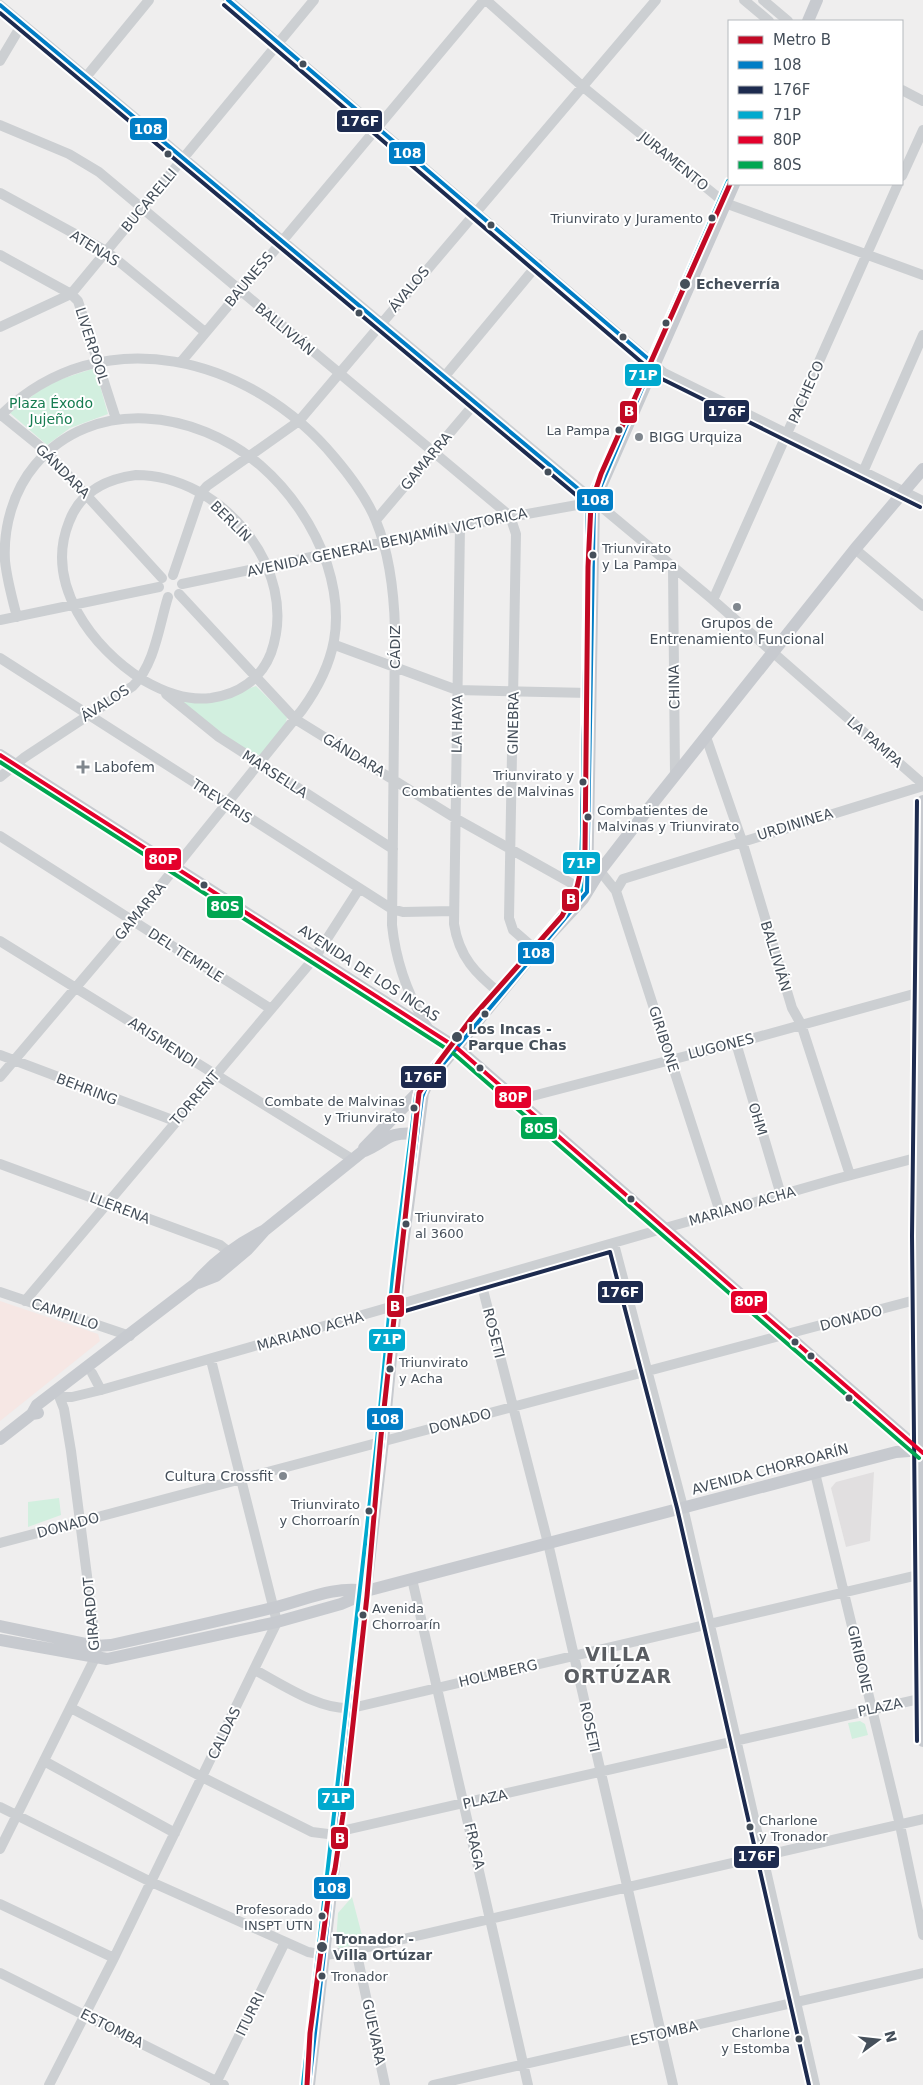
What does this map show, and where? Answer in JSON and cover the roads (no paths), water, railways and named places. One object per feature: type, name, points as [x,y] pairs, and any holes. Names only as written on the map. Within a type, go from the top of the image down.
[{"type":"main road","points":[[808,20],[817,0]]},
{"type":"main road","points":[[587,892],[594,502],[653,363],[734,185]]},
{"type":"main road","points":[[357,1156],[369,1141],[428,1082],[536,950],[583,899],[600,871],[675,775],[855,549],[923,469]]},
{"type":"main road","name":"AVENIDA DE LOS INCAS","points":[[0,754],[457,1048],[922,1451]]},
{"type":"main road","points":[[923,800],[921,1268],[919,1299],[921,1333],[923,1741]]},
{"type":"main road","points":[[309,2085],[383,1442],[396,1307],[422,1097],[428,1082]]},
{"type":"main road","points":[[59,1393],[117,1342],[130,1336],[195,1284],[210,1266],[233,1255],[357,1156],[394,1133],[417,1134]]},
{"type":"main road","points":[[0,1439],[32,1414],[37,1405],[92,1373],[121,1348],[130,1336]]},
{"type":"main road","name":"AVENIDA CHORROARÍN","points":[[0,1626],[20,1637],[96,1652],[107,1659],[278,1622],[341,1604],[366,1591],[815,1472],[896,1452],[922,1451]]},
{"type":"main road","name":"AVENIDA CHORROARÍN","points":[[96,1652],[111,1645],[274,1608],[337,1590],[352,1588],[366,1591]]},
{"type":"main road","name":"AVENIDA CHORROARÍN","points":[[0,1640],[20,1637]]},
{"type":"street","points":[[86,77],[149,0]]},
{"type":"street","points":[[228,0],[664,373],[923,501]]},
{"type":"street","name":"BUCARELLI","points":[[0,328],[5,319],[71,294],[314,0]]},
{"type":"street","name":"JURAMENTO","points":[[485,0],[582,86],[725,203],[923,275]]},
{"type":"street","name":"BAUNESS","points":[[181,362],[239,290],[485,0]]},
{"type":"street","name":"ÁVALOS","points":[[201,493],[299,421],[475,211],[656,0]]},
{"type":"street","points":[[744,0],[768,20]]},
{"type":"street","points":[[763,0],[787,20]]},
{"type":"street","name":"LA PAMPA","points":[[0,6],[713,600],[923,785]]},
{"type":"street","points":[[0,61],[22,24]]},
{"type":"street","points":[[903,91],[923,101]]},
{"type":"street","name":"BALLIVIÁN","points":[[0,125],[89,164],[510,516]]},
{"type":"street","points":[[903,174],[923,130]]},
{"type":"street","name":"PACHECO","points":[[713,600],[898,185]]},
{"type":"street","name":"ATENAS","points":[[0,194],[106,251],[205,332]]},
{"type":"street","name":"LIVERPOOL","points":[[0,255],[71,294],[81,307],[116,419]]},
{"type":"street","points":[[445,376],[538,264]]},
{"type":"street","points":[[863,472],[923,335]]},
{"type":"street","points":[[0,415],[26,392],[46,380],[98,362],[131,358],[181,362]]},
{"type":"street","name":"CÁDIZ","points":[[181,362],[238,381],[299,421],[328,449],[354,480],[376,520],[384,543],[393,588],[395,668],[392,909],[394,939],[402,972],[413,1004],[428,1028]]},
{"type":"street","name":"GAMARRA","points":[[376,520],[476,402]]},
{"type":"street","name":"GÁNDARA","points":[[0,415],[47,452],[87,495],[160,583]]},
{"type":"street","points":[[17,616],[5,561],[3,530],[16,497],[31,470],[47,452],[80,431],[116,419],[154,418],[181,424],[215,436],[249,456],[271,475],[296,505],[324,555],[336,606],[335,645],[458,690],[590,693]]},
{"type":"street","name":"BERLÍN","points":[[136,475],[163,477],[201,493],[224,510],[244,531],[268,566],[278,604],[277,631],[270,656],[256,678],[240,689],[210,698],[182,697],[163,691],[140,678],[117,661],[97,641],[74,605],[62,567],[63,541],[71,516],[87,495],[110,481],[136,475]]},
{"type":"street","points":[[0,620],[74,605],[160,583],[173,575],[201,493]]},
{"type":"street","name":"AVENIDA GENERAL BENJAMÍN VICTORICA","points":[[180,589],[268,566],[510,516],[594,502]]},
{"type":"street","name":"GINEBRA","points":[[510,516],[516,534],[509,910],[511,926],[518,936],[536,950]]},
{"type":"street","name":"LA HAYA","points":[[460,526],[454,911],[456,936],[465,959],[482,979],[501,994]]},
{"type":"street","points":[[855,549],[923,606]]},
{"type":"street","name":"CHINA","points":[[673,568],[675,775]]},
{"type":"street","points":[[160,583],[162,594],[168,597],[180,589],[179,578],[173,575]]},
{"type":"street","name":"GÁNDARA","points":[[180,589],[256,678],[295,719],[455,818],[587,892]]},
{"type":"street","name":"ÁVALOS","points":[[0,777],[15,764],[132,686],[140,678],[148,664],[168,597]]},
{"type":"street","name":"GAMARRA","points":[[0,1077],[133,920],[295,719],[321,680],[335,645]]},
{"type":"street","name":"TREVERIS","points":[[0,658],[392,909],[403,912],[454,911]]},
{"type":"street","name":"MARSELLA","points":[[163,691],[219,737],[393,849]]},
{"type":"street","name":"BALLIVIÁN","points":[[706,737],[742,841],[792,1008],[801,1024],[850,1175]]},
{"type":"street","name":"URDININEA","points":[[616,891],[623,879],[923,785]]},
{"type":"street","name":"DEL TEMPLE","points":[[0,836],[271,1009]]},
{"type":"street","name":"GIRIBONE","points":[[600,871],[616,891],[720,1212]]},
{"type":"street","name":"TORRENT","points":[[24,1301],[316,956],[358,889]]},
{"type":"street","name":"ARISMENDI","points":[[0,941],[76,986],[214,1076],[357,1156]]},
{"type":"street","name":"LUGONES","points":[[517,1100],[671,1059],[736,1044],[801,1024],[922,992]]},
{"type":"street","name":"OHM","points":[[736,1044],[781,1195]]},
{"type":"street","name":"BEHRING","points":[[0,1055],[175,1122]]},
{"type":"street","name":"MARIANO ACHA","points":[[59,1393],[72,1397],[211,1360],[720,1212],[921,1156]]},
{"type":"street","name":"LLERENA","points":[[0,1164],[220,1245],[233,1255]]},
{"type":"street","points":[[614,1244],[683,1507],[815,2085]]},
{"type":"street","name":"ROSETI","points":[[481,1282],[548,1543],[673,2085]]},
{"type":"street","name":"CAMPILLO","points":[[0,1292],[130,1336]]},
{"type":"street","name":"DONADO","points":[[0,1543],[919,1299]]},
{"type":"street","points":[[211,1360],[240,1480],[278,1622]]},
{"type":"street","points":[[92,1373],[101,1390]]},
{"type":"street","name":"GIRARDOT","points":[[0,1849],[71,1708],[96,1652],[81,1521],[59,1393]]},
{"type":"street","name":"GIRIBONE","points":[[815,1472],[900,1824],[923,1934]]},
{"type":"street","name":"HOLMBERG","points":[[255,1670],[324,1705],[342,1709],[352,1708],[438,1686],[922,1574]]},
{"type":"street","name":"FRAGA","points":[[412,1579],[465,1803],[528,2085]]},
{"type":"street","name":"CALDAS","points":[[49,2085],[114,1958],[149,1881],[202,1778],[278,1622]]},
{"type":"street","name":"PLAZA","points":[[71,1708],[202,1778],[319,1834],[338,1833],[872,1708],[923,1698]]},
{"type":"street","points":[[44,1761],[174,1832]]},
{"type":"street","points":[[0,1807],[149,1881],[308,1952],[325,1954],[356,1950],[923,1819]]},
{"type":"street","points":[[0,1904],[114,1958]]},
{"type":"street","name":"ITURRI","points":[[218,2084],[285,1942]]},
{"type":"street","name":"GUEVARA","points":[[356,1950],[385,2085]]},
{"type":"street","name":"ESTOMBA","points":[[434,2085],[796,2004],[923,1972]]},
{"type":"street","name":"ESTOMBA","points":[[0,1974],[85,2014],[218,2084]]},
{"type":"metro line","name":"B","points":[[307,2085],[310,2033],[329,1892],[335,1869],[343,1815],[367,1596],[381,1436],[419,1093],[438,1063],[471,1019],[562,916],[577,887],[585,852],[588,567],[591,504],[601,474],[730,185]]},
{"type":"place","name":"Triunvirato y Juramento","points":[[712,218]]},
{"type":"place","name":"Echeverría","points":[[685,284]]},
{"type":"place","name":"La Pampa","points":[[619,430]]},
{"type":"place","name":"BIGG Urquiza","points":[[639,437]]},
{"type":"place","name":"Triunvirato y La Pampa","points":[[593,555]]},
{"type":"place","name":"Grupos de Entrenamiento Funcional","points":[[737,607]]},
{"type":"place","name":"Labofem","points":[[83,767]]},
{"type":"place","name":"Triunvirato y Combatientes de Malvinas","points":[[583,782]]},
{"type":"place","name":"Combatientes de Malvinas y Triunvirato","points":[[588,817]]},
{"type":"place","name":"Los Incas - Parque Chas","points":[[457,1037]]},
{"type":"place","name":"Combate de Malvinas y Triunvirato","points":[[414,1108]]},
{"type":"place","name":"Triunvirato al 3600","points":[[406,1224]]},
{"type":"place","name":"Triunvirato y Acha","points":[[390,1369]]},
{"type":"place","name":"Cultura Crossfit","points":[[283,1476]]},
{"type":"place","name":"Triunvirato y Chorroarín","points":[[369,1511]]},
{"type":"place","name":"Avenida Chorroarín","points":[[363,1615]]},
{"type":"place","name":"Charlone y Tronador","points":[[750,1827]]},
{"type":"place","name":"Profesorado INSPT UTN","points":[[322,1916]]},
{"type":"place","name":"Tronador - Villa Ortúzar","points":[[322,1947]]},
{"type":"place","name":"Tronador","points":[[322,1976]]},
{"type":"place","name":"Charlone y Estomba","points":[[799,2039]]},
{"type":"district","name":"VILLA ORTÚZAR","points":[[618,1665]]},
{"type":"park label","name":"Plaza Éxodo Jujeño","points":[[51,412]]}]
